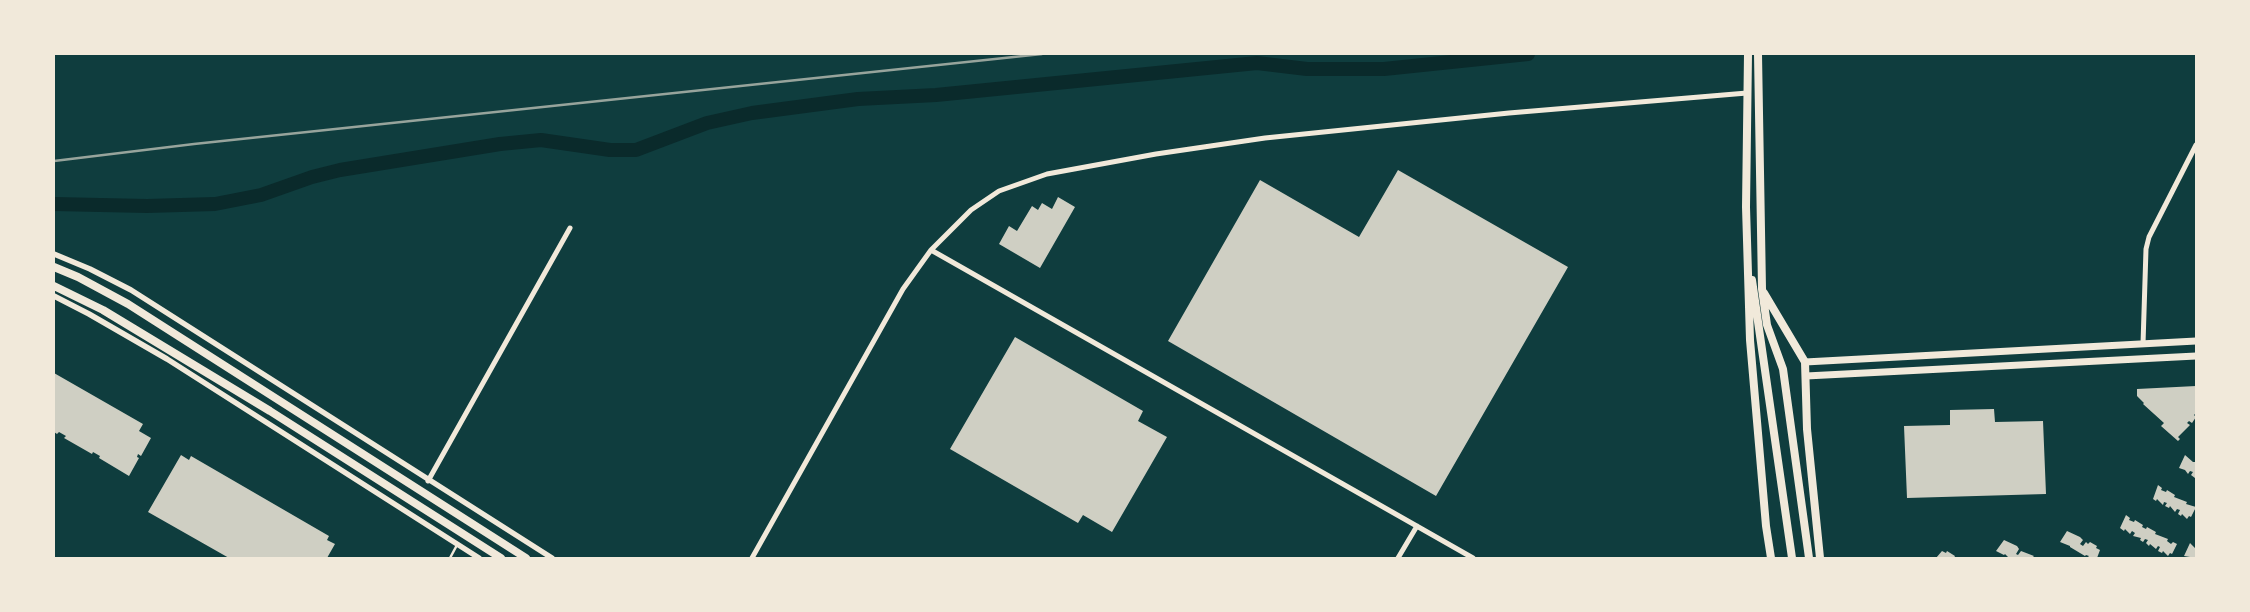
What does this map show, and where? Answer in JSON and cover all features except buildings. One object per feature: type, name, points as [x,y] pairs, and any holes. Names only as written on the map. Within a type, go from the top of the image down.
[{"type":"main road","points":[[1748,54],[1746,243],[1750,340],[1766,526],[1771,558]]},
{"type":"main road","points":[[1758,54],[1762,289],[1767,326],[1783,369],[1809,558]]},
{"type":"main road","points":[[1746,243],[1792,558]]},
{"type":"main road","points":[[54,267],[78,276],[128,304],[526,558]]},
{"type":"main road","points":[[54,286],[103,310],[270,410],[501,558]]},
{"type":"main road","points":[[1762,289],[1804,362],[1807,428],[1820,558]]},
{"type":"main road","points":[[1804,362],[2196,341]]},
{"type":"main road","points":[[1806,376],[2196,356]]},
{"type":"street","points":[[752,558],[903,289],[931,250],[971,210],[999,191],[1047,174],[1156,154],[1265,138],[1509,113],[1748,92]]},
{"type":"street","points":[[2143,344],[2146,249],[2149,237],[2196,145]]},
{"type":"street","points":[[428,481],[570,228]]},
{"type":"street","points":[[931,250],[1473,558]]},
{"type":"street","points":[[54,254],[90,269],[131,290],[428,481],[552,558]]},
{"type":"street","points":[[54,296],[168,359],[479,558]]},
{"type":"street","points":[[1398,558],[1417,526]]},
{"type":"lane","points":[[450,558],[457,545]]},
{"type":"waterway","points":[[54,204],[147,206],[215,204],[261,195],[312,177],[340,170],[500,144],[541,140],[610,150],[636,150],[707,123],[752,113],[858,99],[936,95],[1257,63],[1307,69],[1384,69],[1528,54]]},
{"type":"railway","points":[[54,161],[194,144],[1042,54]]}]
